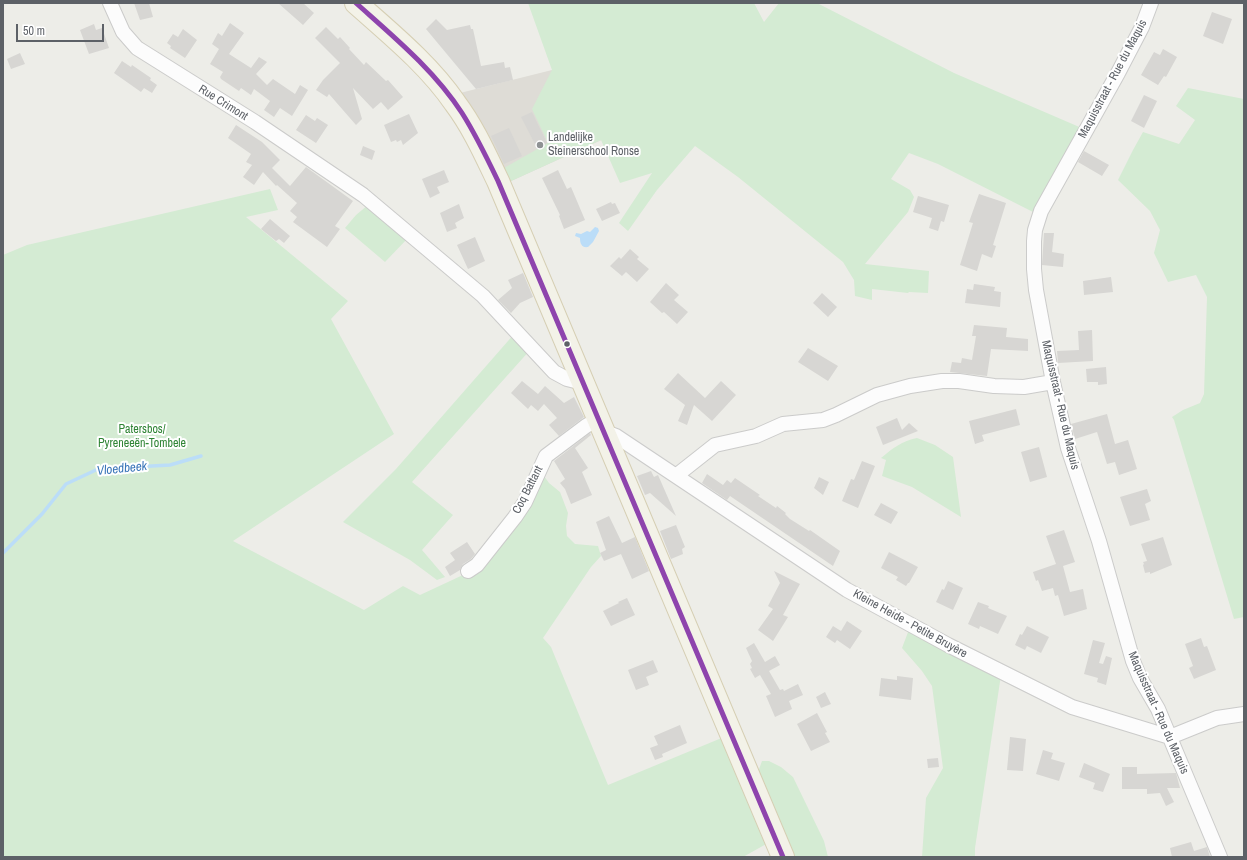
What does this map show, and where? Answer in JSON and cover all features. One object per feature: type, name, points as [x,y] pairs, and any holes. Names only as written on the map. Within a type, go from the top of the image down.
[{"type":"main road","points":[[356,3],[422,64],[455,102],[473,130],[494,174],[783,857]]},
{"type":"street","name":"Rue Crimont","points":[[110,3],[123,32],[137,48],[255,122],[369,200],[483,296],[554,372],[567,379],[583,383]]},
{"type":"street","name":"Maquisstraat - Rue du Maquis","points":[[1151,3],[1142,27],[1118,73],[1041,211],[1035,230],[1033,250],[1035,283],[1053,382],[1068,448],[1099,541],[1132,661],[1158,709],[1220,857]]},
{"type":"street","points":[[677,476],[715,445],[756,436],[782,424],[823,420],[877,395],[910,386],[942,381],[959,381],[994,386],[1024,387],[1053,382]]},
{"type":"street","name":"Kleine Heide - Petite Bruyère","points":[[601,425],[847,590],[948,646],[1072,707],[1170,737]]},
{"type":"street","name":"Coq Battant","points":[[468,571],[484,558],[525,502],[546,456],[586,426],[601,425]]},
{"type":"street","points":[[1170,737],[1218,718],[1244,714]]},
{"type":"shaded area","name":"Landelijke Steinerschool Ronse","points":[[552,70],[639,123],[509,182],[460,93]]},
{"type":"green space","points":[[528,3],[754,3],[764,22],[779,3],[817,3],[954,73],[1084,129],[1037,214],[938,164],[909,153],[891,179],[910,190],[914,197],[908,212],[865,264],[929,271],[928,293],[908,293],[872,289],[872,300],[855,296],[854,280],[843,262],[738,177],[695,146],[657,190],[628,231],[619,223],[652,173],[620,183],[601,140],[509,182],[504,168],[548,143],[532,109],[552,70]]},
{"type":"green space","points":[[1188,88],[1244,99],[1244,617],[1234,619],[1172,417],[1183,410],[1200,403],[1204,394],[1207,297],[1196,275],[1168,282],[1154,253],[1160,230],[1150,211],[1118,180],[1143,132],[1179,144],[1195,120],[1176,106]]},
{"type":"green space","name":"Patersbos/ Pyreneeën-Tombele","points":[[270,189],[278,210],[246,217],[348,301],[331,319],[394,434],[233,541],[364,610],[403,586],[420,595],[478,568],[541,472],[549,483],[560,492],[568,513],[566,526],[567,536],[575,544],[598,546],[601,556],[591,567],[543,638],[551,647],[608,785],[724,737],[768,843],[743,857],[3,857],[3,255],[27,245]]},
{"type":"green space","points":[[368,205],[408,238],[385,262],[345,228],[356,215]]},
{"type":"green space","points":[[515,333],[531,349],[412,482],[453,515],[422,550],[445,577],[437,580],[410,560],[343,522],[396,469]]},
{"type":"green space","points":[[917,438],[935,445],[953,457],[961,517],[912,487],[882,476],[886,460],[881,458],[898,445]]},
{"type":"green space","points":[[910,627],[1001,675],[975,848],[975,857],[922,857],[926,798],[943,768],[932,686],[922,671],[902,648]]},
{"type":"green space","points":[[762,761],[769,761],[781,767],[793,777],[824,841],[828,857],[793,857],[758,772]]},
{"type":"water","points":[[595,227],[598,228],[599,231],[593,242],[588,247],[583,246],[580,238],[575,236],[576,233],[581,234],[587,231],[590,232]]},
{"type":"building","points":[[134,3],[149,3],[153,17],[140,20]]},
{"type":"building","points":[[278,3],[303,3],[314,13],[303,25]]},
{"type":"building","points":[[1212,12],[1232,19],[1223,44],[1203,36]]},
{"type":"building","points":[[436,19],[447,30],[470,25],[471,29],[473,29],[481,66],[504,62],[505,68],[510,67],[513,80],[476,89],[426,29]]},
{"type":"building","points":[[230,23],[244,33],[229,54],[251,68],[259,57],[267,62],[256,74],[267,85],[273,79],[295,94],[300,85],[308,90],[292,116],[280,108],[274,117],[264,110],[270,101],[254,89],[251,95],[241,88],[239,91],[221,79],[220,77],[223,72],[210,64],[219,49],[212,44],[218,33],[222,36]]},
{"type":"building","points":[[94,24],[96,30],[102,28],[109,48],[89,54],[80,30]]},
{"type":"building","points":[[326,27],[338,39],[340,37],[364,65],[366,62],[386,81],[388,80],[403,97],[388,110],[381,102],[373,109],[353,88],[362,119],[356,125],[329,94],[327,97],[316,90],[323,80],[340,63],[315,38]]},
{"type":"building","points":[[183,29],[197,40],[185,58],[170,48],[171,46],[167,43],[173,34],[178,37]]},
{"type":"building","points":[[1163,49],[1177,57],[1166,77],[1164,76],[1158,85],[1141,75],[1154,52],[1160,55]]},
{"type":"building","points":[[20,53],[25,64],[11,69],[7,59]]},
{"type":"building","points":[[122,61],[131,67],[132,65],[151,78],[150,80],[157,85],[152,93],[144,88],[141,92],[114,73]]},
{"type":"building","points":[[1144,95],[1157,101],[1144,128],[1131,121]]},
{"type":"building","points":[[532,112],[547,143],[537,148],[521,117]]},
{"type":"building","points":[[409,114],[418,133],[403,145],[401,140],[391,142],[384,125]]},
{"type":"building","points":[[306,115],[315,121],[317,118],[328,125],[316,143],[296,130]]},
{"type":"building","points":[[236,125],[262,142],[280,160],[272,168],[290,186],[306,167],[353,201],[335,226],[340,229],[327,247],[293,222],[297,217],[290,211],[297,203],[277,185],[276,186],[263,172],[254,185],[243,177],[252,165],[246,162],[251,154],[228,138]]},
{"type":"building","points":[[509,128],[522,156],[504,164],[491,136]]},
{"type":"building","points":[[363,146],[375,151],[372,160],[360,155]]},
{"type":"building","points":[[1084,151],[1109,165],[1102,176],[1078,162]]},
{"type":"building","points":[[444,170],[449,182],[437,187],[440,193],[430,198],[422,179]]},
{"type":"building","points":[[558,170],[567,189],[571,187],[585,220],[564,229],[559,216],[560,215],[542,178]]},
{"type":"building","points":[[979,194],[1006,203],[993,245],[996,246],[992,258],[982,254],[977,271],[960,265],[973,223],[969,222]]},
{"type":"building","points":[[918,196],[949,205],[944,222],[941,221],[938,231],[929,228],[932,218],[913,212]]},
{"type":"building","points":[[611,202],[612,204],[615,203],[620,213],[602,221],[596,209]]},
{"type":"building","points":[[459,204],[464,218],[455,223],[457,228],[447,232],[440,213]]},
{"type":"building","points":[[270,219],[290,236],[284,243],[279,239],[276,241],[261,229]]},
{"type":"building","points":[[1044,233],[1054,233],[1052,252],[1064,254],[1063,267],[1042,265]]},
{"type":"building","points":[[475,237],[485,261],[468,269],[457,245]]},
{"type":"building","points":[[630,249],[639,257],[637,259],[649,269],[637,282],[626,272],[622,276],[610,266],[619,257],[621,259]]},
{"type":"building","points":[[523,273],[533,297],[520,303],[511,313],[498,300],[512,288],[508,280]]},
{"type":"building","points":[[1111,277],[1113,292],[1084,295],[1083,281]]},
{"type":"building","points":[[666,283],[679,295],[674,300],[688,312],[677,324],[650,302]]},
{"type":"building","points":[[974,284],[995,287],[994,291],[1001,292],[1000,307],[965,303],[967,289],[973,290]]},
{"type":"building","points":[[822,293],[837,307],[828,317],[813,303]]},
{"type":"building","points":[[974,325],[1007,328],[1006,337],[1028,339],[1028,351],[991,349],[987,376],[950,372],[952,362],[961,363],[962,358],[972,360],[976,336],[972,336]]},
{"type":"building","points":[[1092,330],[1093,361],[1058,363],[1057,351],[1079,350],[1078,331]]},
{"type":"building","points":[[808,348],[838,366],[828,381],[798,362]]},
{"type":"building","points":[[1106,367],[1107,384],[1098,385],[1098,382],[1087,382],[1086,369]]},
{"type":"building","points":[[678,373],[705,398],[721,381],[736,395],[712,421],[694,405],[687,425],[678,421],[685,405],[664,389]]},
{"type":"building","points":[[522,381],[538,394],[545,386],[564,403],[574,397],[584,417],[559,436],[549,425],[557,418],[544,404],[538,411],[531,405],[528,409],[511,393]]},
{"type":"building","points":[[1016,409],[1020,425],[982,435],[984,441],[975,444],[969,421]]},
{"type":"building","points":[[1107,414],[1115,444],[1128,440],[1137,469],[1119,475],[1115,462],[1107,464],[1097,432],[1075,439],[1071,424]]},
{"type":"building","points":[[897,418],[902,430],[909,423],[918,431],[883,445],[876,427]]},
{"type":"building","points":[[590,433],[591,435],[575,448],[588,468],[582,472],[592,495],[571,504],[565,489],[560,483],[565,479],[554,461]]},
{"type":"building","points":[[1039,447],[1047,477],[1030,482],[1021,452]]},
{"type":"building","points":[[862,461],[875,466],[858,508],[842,501],[851,479],[854,480]]},
{"type":"building","points":[[651,471],[654,477],[658,475],[676,516],[650,493],[645,495],[637,476]]},
{"type":"building","points":[[707,474],[723,485],[727,480],[731,483],[735,478],[776,508],[777,506],[786,513],[785,514],[790,519],[809,531],[810,530],[840,551],[833,566],[730,496],[727,500],[702,483]]},
{"type":"building","points":[[819,477],[829,482],[823,495],[814,488]]},
{"type":"building","points":[[1147,489],[1151,501],[1145,504],[1150,520],[1130,526],[1120,497]]},
{"type":"building","points":[[881,503],[898,512],[891,524],[874,515]]},
{"type":"building","points":[[609,516],[622,543],[635,537],[649,571],[632,579],[621,554],[604,561],[600,553],[606,550],[596,522]]},
{"type":"building","points":[[676,525],[685,547],[682,549],[683,554],[671,559],[660,531]]},
{"type":"building","points":[[1064,530],[1075,562],[1063,566],[1070,592],[1083,589],[1087,609],[1064,616],[1058,595],[1055,596],[1053,588],[1042,591],[1033,572],[1056,564],[1046,536]]},
{"type":"building","points":[[1163,537],[1172,565],[1150,574],[1150,572],[1145,573],[1143,562],[1147,561],[1141,544]]},
{"type":"building","points":[[467,542],[475,554],[471,559],[463,564],[460,570],[450,576],[445,567],[455,560],[450,553]]},
{"type":"building","points":[[889,552],[918,567],[906,586],[896,580],[898,577],[881,568]]},
{"type":"building","points":[[774,571],[800,584],[783,615],[788,617],[773,641],[758,630],[773,609],[768,606],[780,583]]},
{"type":"building","points":[[948,581],[963,588],[953,610],[936,602],[942,589],[944,590]]},
{"type":"building","points":[[627,598],[635,615],[611,626],[603,611]]},
{"type":"building","points":[[978,602],[1007,616],[998,634],[980,626],[979,629],[968,624]]},
{"type":"building","points":[[847,621],[862,631],[850,649],[837,640],[835,643],[826,637],[833,626],[841,631]]},
{"type":"building","points":[[1027,626],[1049,637],[1041,653],[1027,646],[1025,650],[1015,645],[1020,634],[1022,635]]},
{"type":"building","points":[[1201,638],[1204,647],[1207,646],[1216,670],[1194,679],[1189,668],[1193,666],[1185,644]]},
{"type":"building","points":[[1093,640],[1105,643],[1099,663],[1103,664],[1106,656],[1112,658],[1106,685],[1097,682],[1098,678],[1084,674]]},
{"type":"building","points":[[754,643],[765,662],[775,656],[780,665],[769,671],[780,690],[783,689],[784,691],[798,684],[803,695],[789,701],[792,709],[775,717],[766,696],[771,694],[760,675],[755,678],[750,669],[752,668],[750,664],[752,661],[746,648]]},
{"type":"building","points":[[653,660],[658,672],[646,677],[649,685],[636,690],[628,670]]},
{"type":"building","points":[[897,676],[913,678],[911,700],[879,696],[881,678],[897,680]]},
{"type":"building","points":[[825,692],[831,704],[821,708],[816,697]]},
{"type":"building","points":[[817,713],[827,732],[825,733],[830,742],[811,751],[797,724]]},
{"type":"building","points":[[680,725],[687,743],[662,754],[663,757],[655,760],[650,748],[658,745],[654,736]]},
{"type":"building","points":[[1010,737],[1026,739],[1023,771],[1007,770]]},
{"type":"building","points":[[1043,750],[1053,753],[1051,759],[1065,763],[1059,781],[1036,774]]},
{"type":"building","points":[[938,758],[939,767],[928,768],[927,759]]},
{"type":"building","points":[[1084,763],[1110,774],[1103,792],[1093,789],[1095,783],[1079,777]]},
{"type":"building","points":[[1122,767],[1137,767],[1137,774],[1176,773],[1180,788],[1167,788],[1174,802],[1166,806],[1160,793],[1147,794],[1147,789],[1122,789]]},
{"type":"building","points":[[1191,842],[1194,851],[1207,847],[1210,857],[1172,857],[1170,848]]},
{"type":"waterway","name":"Vloedbeek","points":[[3,553],[42,514],[66,484],[98,469],[170,465],[201,456]]},
{"type":"transit line","points":[[356,3],[385,28],[439,82],[462,113],[485,155],[498,181],[783,857]]},
{"type":"place","name":"Landelijke Steinerschool Ronse","points":[[540,145]]}]
